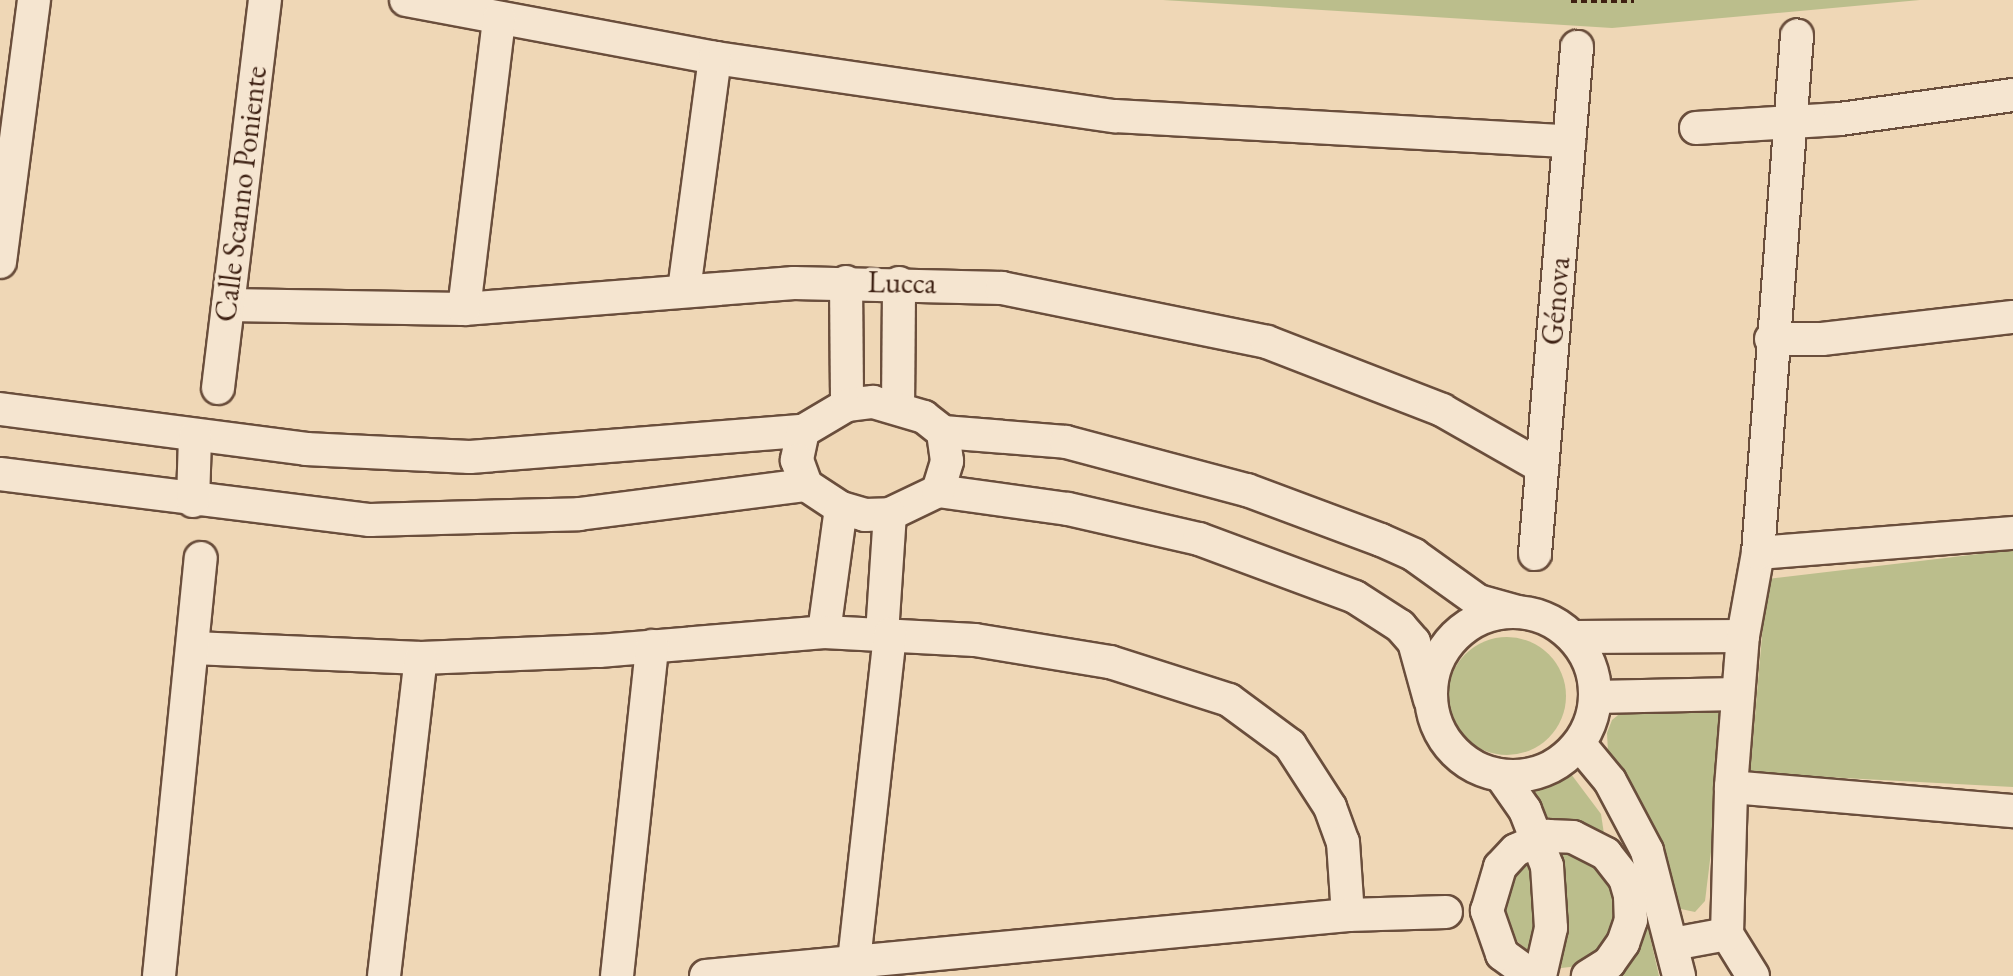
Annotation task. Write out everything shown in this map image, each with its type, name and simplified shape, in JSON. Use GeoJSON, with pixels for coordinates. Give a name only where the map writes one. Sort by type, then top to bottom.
{"type":"FeatureCollection","features":[{"type":"Feature","properties":{"kind":"street"},"geometry":{"type":"LineString","coordinates":[[0,262],[8,126],[34,0]]}},
{"type":"Feature","properties":{"kind":"street","name":"Calle Scanno Poniente"},"geometry":{"type":"LineString","coordinates":[[218,388],[265,0]]}},
{"type":"Feature","properties":{"kind":"street"},"geometry":{"type":"LineString","coordinates":[[406,0],[715,58],[1115,116],[1569,141]]}},
{"type":"Feature","properties":{"kind":"street"},"geometry":{"type":"LineString","coordinates":[[464,309],[499,18]]}},
{"type":"Feature","properties":{"kind":"street"},"geometry":{"type":"LineString","coordinates":[[1753,976],[1727,934],[1731,787],[1743,636],[1758,553],[1771,339],[1792,124],[1797,35]]}},
{"type":"Feature","properties":{"kind":"street","name":"Génova"},"geometry":{"type":"LineString","coordinates":[[1535,554],[1577,47]]}},
{"type":"Feature","properties":{"kind":"street"},"geometry":{"type":"LineString","coordinates":[[684,290],[715,58]]}},
{"type":"Feature","properties":{"kind":"street"},"geometry":{"type":"LineString","coordinates":[[1696,128],[1792,124],[2013,95]]}},
{"type":"Feature","properties":{"kind":"street"},"geometry":{"type":"LineString","coordinates":[[846,282],[847,405]]}},
{"type":"Feature","properties":{"kind":"street","name":"Lucca"},"geometry":{"type":"LineString","coordinates":[[228,305],[464,309],[684,290],[846,282],[1057,295],[1267,342],[1442,410],[1542,467]]}},
{"type":"Feature","properties":{"kind":"street"},"geometry":{"type":"LineString","coordinates":[[898,407],[899,283]]}},
{"type":"Feature","properties":{"kind":"street"},"geometry":{"type":"LineString","coordinates":[[1771,339],[1822,339],[2013,317]]}},
{"type":"Feature","properties":{"kind":"street"},"geometry":{"type":"LineString","coordinates":[[0,409],[336,452],[470,457],[803,431],[847,405],[873,402],[924,417],[943,432],[1066,442],[1247,490],[1381,540],[1426,563],[1478,601],[1546,618],[1575,637],[1592,674],[1595,697],[1581,746],[1556,765],[1530,776],[1502,777],[1475,768],[1452,752],[1437,728],[1414,642],[1400,626],[1355,597],[1199,539],[1068,509],[938,491],[890,514],[841,508],[806,485],[797,460],[803,431]]}},
{"type":"Feature","properties":{"kind":"street"},"geometry":{"type":"LineString","coordinates":[[938,491],[947,461],[943,432]]}},
{"type":"Feature","properties":{"kind":"street"},"geometry":{"type":"LineString","coordinates":[[193,501],[195,436]]}},
{"type":"Feature","properties":{"kind":"street"},"geometry":{"type":"LineString","coordinates":[[0,474],[193,501],[370,520],[612,512],[806,485]]}},
{"type":"Feature","properties":{"kind":"street"},"geometry":{"type":"LineString","coordinates":[[824,632],[841,508]]}},
{"type":"Feature","properties":{"kind":"street"},"geometry":{"type":"LineString","coordinates":[[854,961],[886,634],[890,514]]}},
{"type":"Feature","properties":{"kind":"street"},"geometry":{"type":"LineString","coordinates":[[1758,553],[2013,533]]}},
{"type":"Feature","properties":{"kind":"street"},"geometry":{"type":"LineString","coordinates":[[159,976],[201,558]]}},
{"type":"Feature","properties":{"kind":"street"},"geometry":{"type":"LineString","coordinates":[[1430,700],[1433,672],[1445,647],[1464,627],[1490,614],[1518,612]]}},
{"type":"Feature","properties":{"kind":"street"},"geometry":{"type":"LineString","coordinates":[[194,648],[421,658],[652,646],[824,632],[886,634],[1043,649],[1110,662],[1189,683],[1260,718],[1290,745],[1330,807],[1343,842],[1348,915]]}},
{"type":"Feature","properties":{"kind":"street"},"geometry":{"type":"LineString","coordinates":[[1575,637],[1743,636]]}},
{"type":"Feature","properties":{"kind":"street"},"geometry":{"type":"LineString","coordinates":[[617,976],[652,646]]}},
{"type":"Feature","properties":{"kind":"street"},"geometry":{"type":"LineString","coordinates":[[384,976],[421,658]]}},
{"type":"Feature","properties":{"kind":"street"},"geometry":{"type":"LineString","coordinates":[[1595,697],[1738,694]]}},
{"type":"Feature","properties":{"kind":"street"},"geometry":{"type":"LineString","coordinates":[[1581,746],[1610,781],[1647,851],[1679,976]]}},
{"type":"Feature","properties":{"kind":"street"},"geometry":{"type":"LineString","coordinates":[[1502,777],[1525,810],[1547,866],[1552,910],[1540,976]]}},
{"type":"Feature","properties":{"kind":"street"},"geometry":{"type":"LineString","coordinates":[[1731,787],[2013,811]]}},
{"type":"Feature","properties":{"kind":"street"},"geometry":{"type":"LineString","coordinates":[[1615,863],[1633,825]]}},
{"type":"Feature","properties":{"kind":"street"},"geometry":{"type":"LineString","coordinates":[[1532,976],[1502,954],[1487,911],[1500,867],[1516,850],[1537,840],[1573,837],[1615,863],[1630,896],[1631,920],[1616,955],[1588,976]]}},
{"type":"Feature","properties":{"kind":"street"},"geometry":{"type":"LineString","coordinates":[[706,976],[1348,915],[1446,912]]}},
{"type":"Feature","properties":{"kind":"street"},"geometry":{"type":"LineString","coordinates":[[1673,944],[1727,934]]}},
{"type":"Feature","properties":{"kind":"path"},"geometry":{"type":"LineString","coordinates":[[1571,0],[1634,0]]}},
{"type":"Feature","properties":{"kind":"green space"},"geometry":{"type":"Polygon","coordinates":[[[1163,0],[1920,0],[1612,28],[1163,0]]]}},
{"type":"Feature","properties":{"kind":"green space"},"geometry":{"type":"Polygon","coordinates":[[[2013,550],[2013,787],[1750,773],[1767,579],[2013,550]]]}},
{"type":"Feature","properties":{"kind":"green space"},"geometry":{"type":"Polygon","coordinates":[[[1507,637],[1540,647],[1556,663],[1566,696],[1556,729],[1540,745],[1507,755],[1474,745],[1458,729],[1448,696],[1458,663],[1474,647],[1507,637]]]}},
{"type":"Feature","properties":{"kind":"green space"},"geometry":{"type":"Polygon","coordinates":[[[1712,706],[1724,717],[1726,729],[1705,901],[1695,912],[1681,909],[1674,901],[1608,752],[1607,733],[1612,720],[1628,707],[1712,706]]]}},
{"type":"Feature","properties":{"kind":"green space"},"geometry":{"type":"Polygon","coordinates":[[[1571,774],[1601,814],[1604,834],[1546,828],[1531,798],[1549,775],[1571,774]]]}},
{"type":"Feature","properties":{"kind":"green space"},"geometry":{"type":"Polygon","coordinates":[[[1557,846],[1608,869],[1622,905],[1611,943],[1579,966],[1561,968],[1567,918],[1557,846]]]}},
{"type":"Feature","properties":{"kind":"green space"},"geometry":{"type":"Polygon","coordinates":[[[1532,860],[1536,878],[1535,956],[1513,938],[1505,910],[1511,881],[1532,860]]]}},
{"type":"Feature","properties":{"kind":"green space"},"geometry":{"type":"Polygon","coordinates":[[[1644,910],[1659,976],[1616,976],[1644,910]]]}}]}
